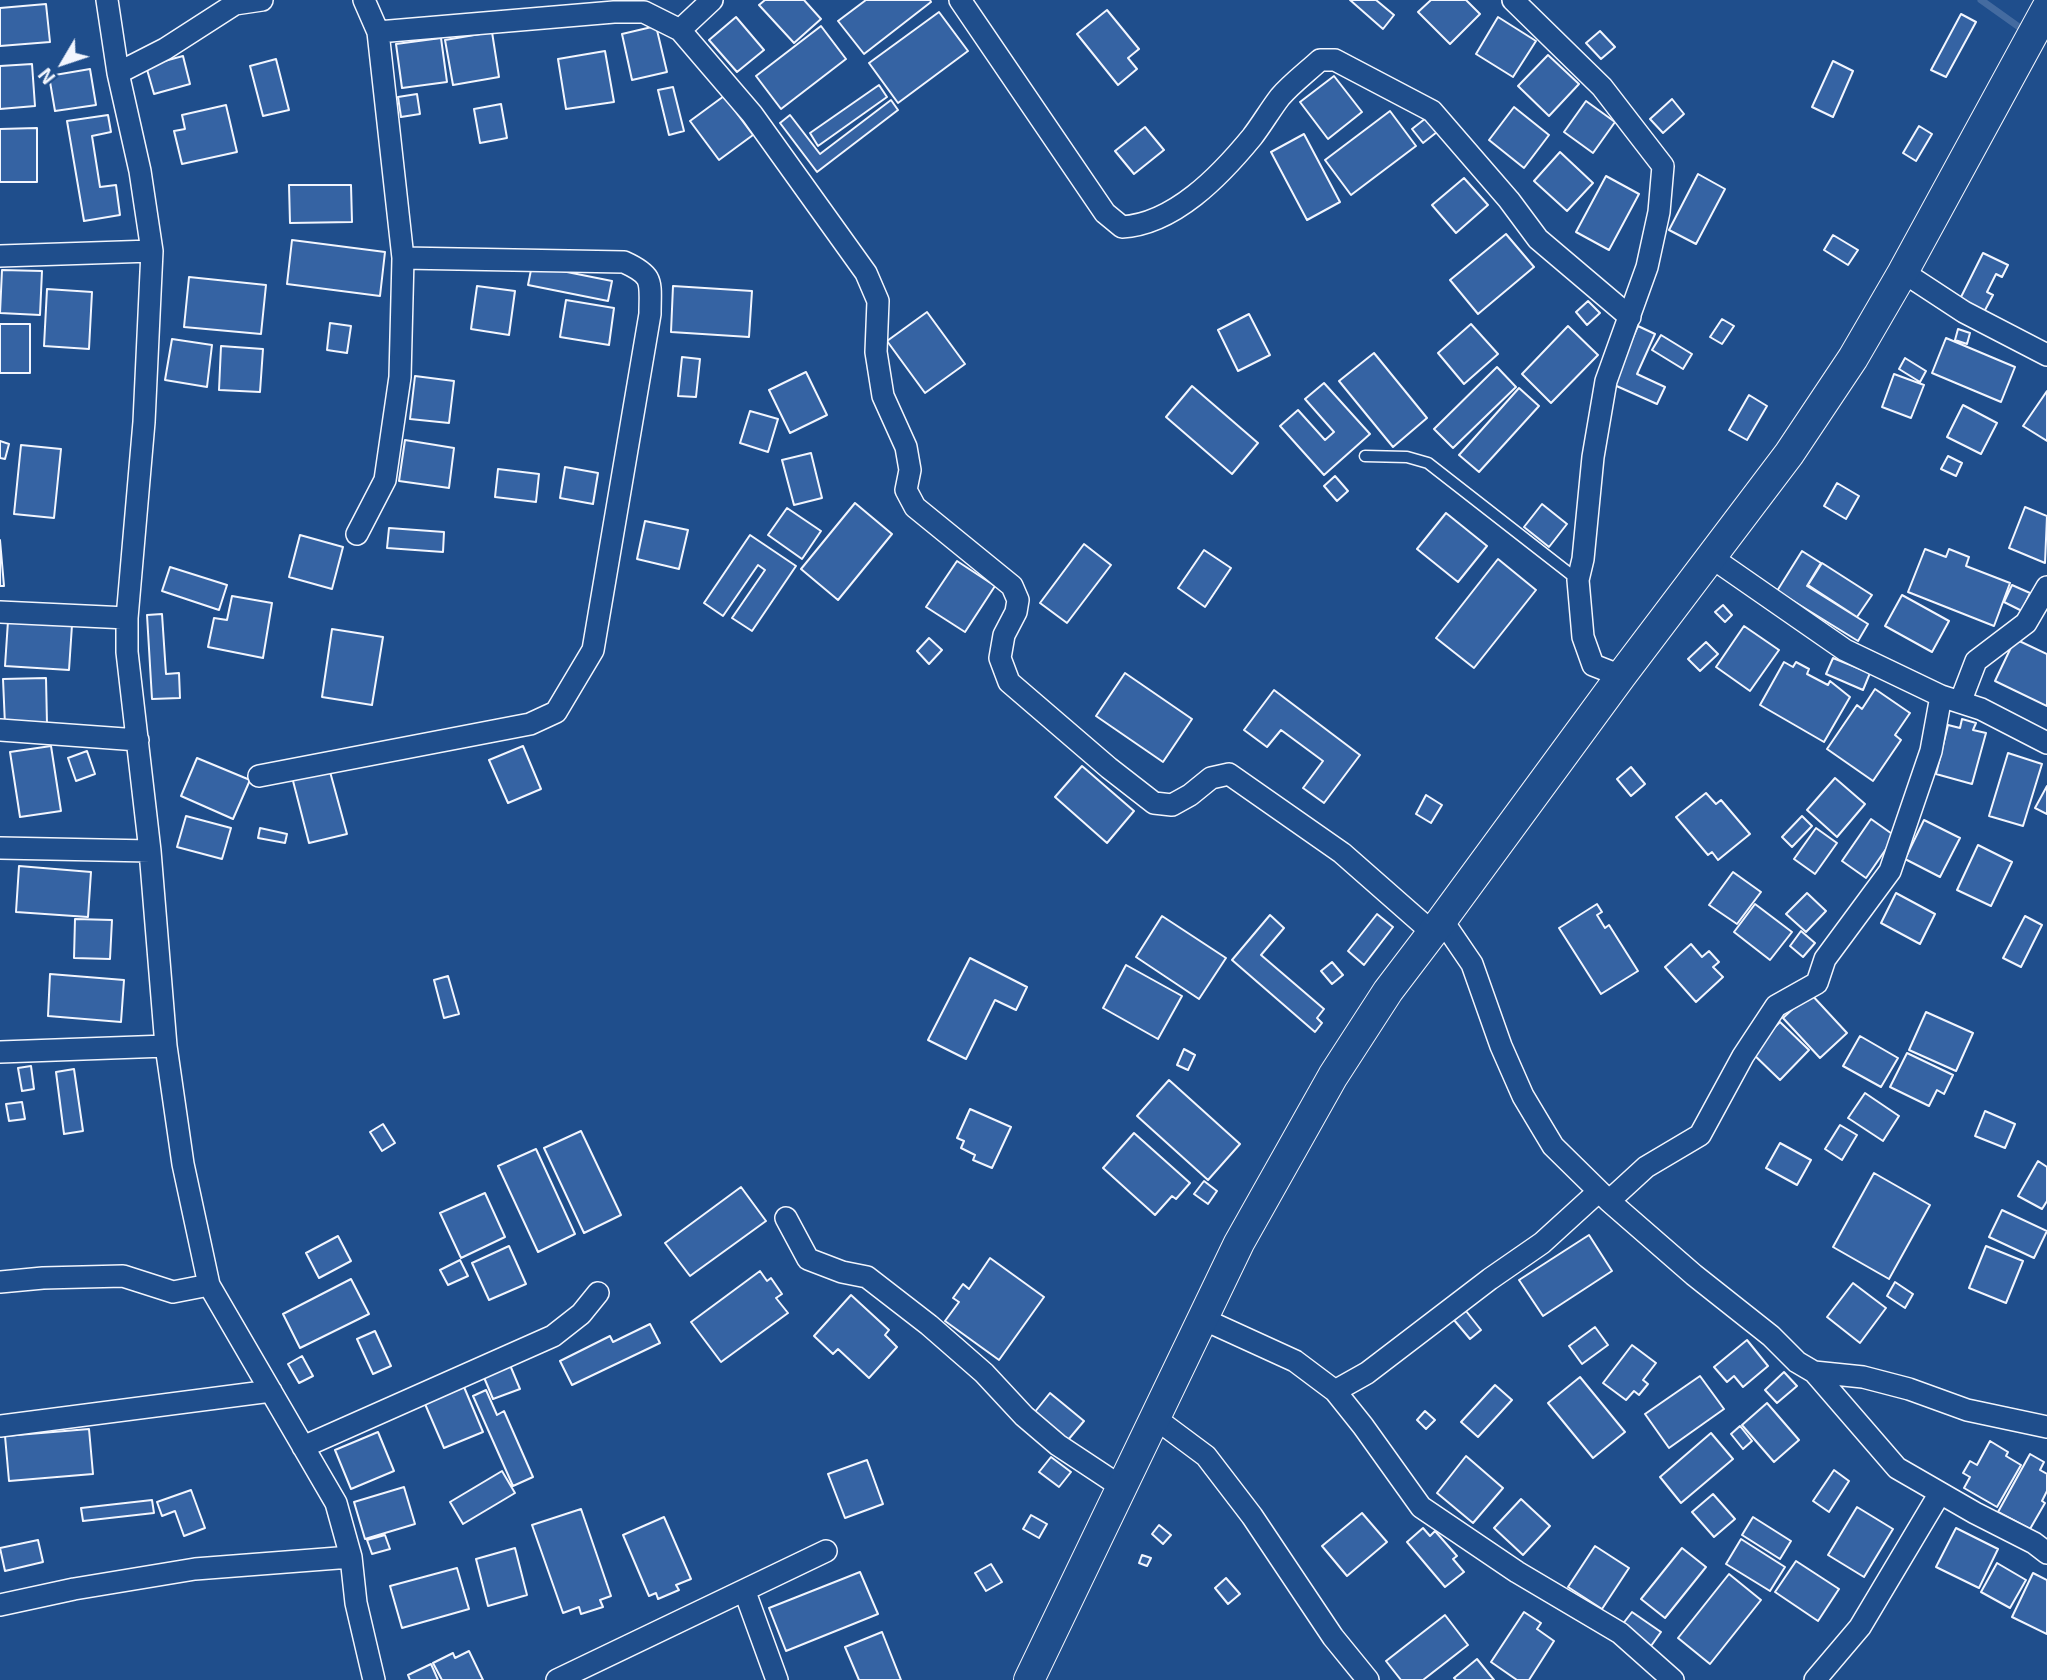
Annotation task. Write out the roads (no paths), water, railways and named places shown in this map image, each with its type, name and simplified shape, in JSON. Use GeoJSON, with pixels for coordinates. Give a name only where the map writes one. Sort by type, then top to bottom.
{"type":"FeatureCollection","features":[{"type":"Feature","properties":{"kind":"main road"},"geometry":{"type":"LineString","coordinates":[[1037,1675],[1120,1486],[1239,1242],[1333,1076],[1388,991],[1438,927],[1620,676],[1788,454],[1853,358],[1951,187],[2047,8]]}},
{"type":"Feature","properties":{"kind":"street"},"geometry":{"type":"LineString","coordinates":[[107,0],[118,73],[140,171],[152,251],[144,422],[127,618],[127,652],[150,851],[166,1046],[183,1164],[209,1285],[337,1503],[351,1557],[356,1603],[374,1680]]}},
{"type":"Feature","properties":{"kind":"street"},"geometry":{"type":"LineString","coordinates":[[118,73],[165,49],[235,4],[262,0]]}},
{"type":"Feature","properties":{"kind":"street"},"geometry":{"type":"LineString","coordinates":[[357,534],[385,481],[400,377],[403,258],[378,32],[364,0]]}},
{"type":"Feature","properties":{"kind":"street"},"geometry":{"type":"LineString","coordinates":[[680,30],[712,0]]}},
{"type":"Feature","properties":{"kind":"street"},"geometry":{"type":"LineString","coordinates":[[960,0],[1105,213],[1122,227],[1141,226],[1177,206],[1211,182],[1252,137],[1281,96],[1320,60],[1335,60],[1432,111],[1509,200],[1538,239],[1630,317]]}},
{"type":"Feature","properties":{"kind":"street"},"geometry":{"type":"LineString","coordinates":[[1513,0],[1602,88],[1663,166],[1659,212],[1650,256],[1606,381],[1593,457],[1583,559],[1578,580],[1583,637],[1593,665],[1620,676]]}},
{"type":"Feature","properties":{"kind":"street"},"geometry":{"type":"LineString","coordinates":[[378,32],[614,12],[644,12],[680,30],[752,114],[866,273],[878,301],[876,352],[883,396],[906,447],[910,470],[906,490],[915,507],[1012,586],[1018,600],[1016,612],[1004,635],[1000,658],[1009,682],[1154,803],[1172,805],[1211,778],[1229,774],[1342,853],[1460,943],[1472,964],[1501,1046],[1540,1127],[1553,1146],[1603,1196],[1694,1275],[1771,1336],[1797,1362],[1814,1372],[1897,1468],[2047,1553]]}},
{"type":"Feature","properties":{"kind":"street"},"geometry":{"type":"LineString","coordinates":[[0,256],[152,251]]}},
{"type":"Feature","properties":{"kind":"street"},"geometry":{"type":"LineString","coordinates":[[259,776],[530,724],[556,712],[593,650],[650,314],[650,282],[642,270],[624,261],[403,258]]}},
{"type":"Feature","properties":{"kind":"street"},"geometry":{"type":"LineString","coordinates":[[1903,272],[1964,312],[2047,355]]}},
{"type":"Feature","properties":{"kind":"street"},"geometry":{"type":"LineString","coordinates":[[1711,557],[1845,650],[2047,743]]}},
{"type":"Feature","properties":{"kind":"street"},"geometry":{"type":"LineString","coordinates":[[1335,1391],[1367,1373],[1603,1196],[1700,1135],[1743,1056],[1776,1006],[1817,983],[1825,958],[1891,871],[1951,698],[1976,661],[2026,622],[2047,587]]}},
{"type":"Feature","properties":{"kind":"street"},"geometry":{"type":"LineString","coordinates":[[0,612],[127,618]]}},
{"type":"Feature","properties":{"kind":"street"},"geometry":{"type":"LineString","coordinates":[[0,730],[138,740]]}},
{"type":"Feature","properties":{"kind":"street"},"geometry":{"type":"LineString","coordinates":[[0,848],[150,851]]}},
{"type":"Feature","properties":{"kind":"street"},"geometry":{"type":"LineString","coordinates":[[0,1052],[166,1046]]}},
{"type":"Feature","properties":{"kind":"street"},"geometry":{"type":"LineString","coordinates":[[786,1218],[808,1259],[842,1272],[867,1277],[929,1325],[984,1373],[1024,1416],[1058,1445],[1120,1486]]}},
{"type":"Feature","properties":{"kind":"street"},"geometry":{"type":"LineString","coordinates":[[0,1282],[123,1276],[173,1292],[209,1285]]}},
{"type":"Feature","properties":{"kind":"street"},"geometry":{"type":"LineString","coordinates":[[303,1447],[553,1336],[581,1314],[598,1293]]}},
{"type":"Feature","properties":{"kind":"street"},"geometry":{"type":"LineString","coordinates":[[1203,1319],[1295,1361],[1335,1391],[1421,1507],[1517,1572],[1620,1633],[1672,1680]]}},
{"type":"Feature","properties":{"kind":"street"},"geometry":{"type":"LineString","coordinates":[[1814,1372],[1863,1377],[1909,1389],[1967,1410],[2047,1427]]}},
{"type":"Feature","properties":{"kind":"street"},"geometry":{"type":"LineString","coordinates":[[0,1426],[271,1391]]}},
{"type":"Feature","properties":{"kind":"street"},"geometry":{"type":"LineString","coordinates":[[1155,1418],[1206,1456],[1252,1516],[1333,1637],[1368,1680]]}},
{"type":"Feature","properties":{"kind":"street"},"geometry":{"type":"LineString","coordinates":[[1815,1680],[1860,1627],[1940,1493]]}},
{"type":"Feature","properties":{"kind":"street"},"geometry":{"type":"LineString","coordinates":[[557,1680],[826,1551]]}},
{"type":"Feature","properties":{"kind":"street"},"geometry":{"type":"LineString","coordinates":[[0,1605],[74,1589],[195,1569],[351,1557]]}},
{"type":"Feature","properties":{"kind":"street"},"geometry":{"type":"LineString","coordinates":[[745,1592],[777,1680]]}},
{"type":"Feature","properties":{"kind":"lane"},"geometry":{"type":"LineString","coordinates":[[1365,456],[1407,457],[1428,463],[1578,580]]}},
{"type":"Feature","properties":{"kind":"waterway"},"geometry":{"type":"LineString","coordinates":[[1981,0],[2026,32]]}}]}
